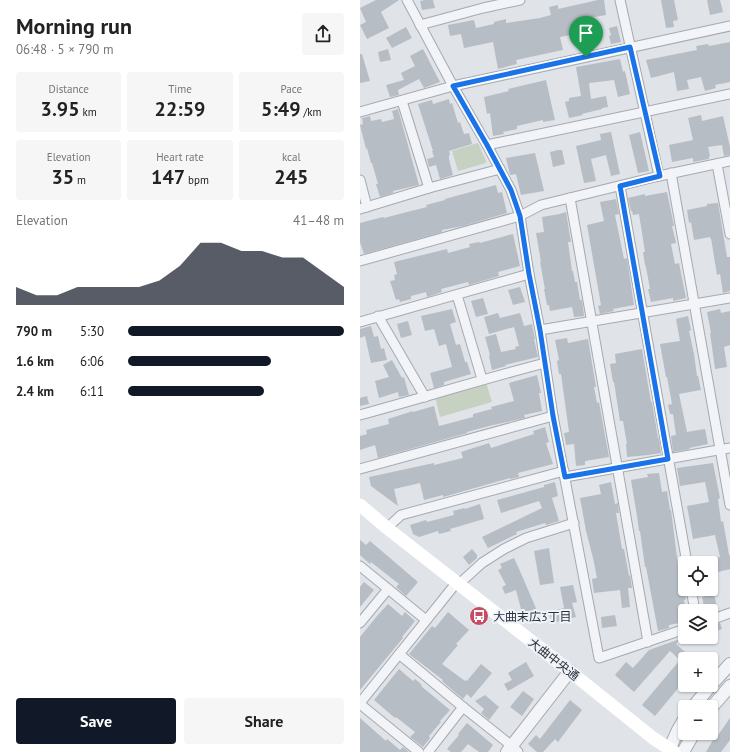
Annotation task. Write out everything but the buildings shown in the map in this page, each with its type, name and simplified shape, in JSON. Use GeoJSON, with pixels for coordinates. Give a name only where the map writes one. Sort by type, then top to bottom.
{"type":"FeatureCollection","features":[{"type":"Feature","properties":{"kind":"main road","name":"大曲中央通"},"geometry":{"type":"LineString","coordinates":[[360,505],[387,528],[671,751]]}},
{"type":"Feature","properties":{"kind":"street"},"geometry":{"type":"LineString","coordinates":[[407,0],[511,190],[520,216],[553,416],[599,658],[678,631]]}},
{"type":"Feature","properties":{"kind":"street"},"geometry":{"type":"LineString","coordinates":[[420,25],[483,4],[520,0]]}},
{"type":"Feature","properties":{"kind":"street"},"geometry":{"type":"LineString","coordinates":[[620,0],[660,176]]}},
{"type":"Feature","properties":{"kind":"street"},"geometry":{"type":"LineString","coordinates":[[360,112],[453,86],[730,26]]}},
{"type":"Feature","properties":{"kind":"street"},"geometry":{"type":"LineString","coordinates":[[487,145],[730,94]]}},
{"type":"Feature","properties":{"kind":"street"},"geometry":{"type":"LineString","coordinates":[[402,101],[429,188]]}},
{"type":"Feature","properties":{"kind":"street"},"geometry":{"type":"LineString","coordinates":[[360,261],[520,216],[541,205],[671,173],[730,162]]}},
{"type":"Feature","properties":{"kind":"street"},"geometry":{"type":"LineString","coordinates":[[717,164],[730,234]]}},
{"type":"Feature","properties":{"kind":"street"},"geometry":{"type":"LineString","coordinates":[[360,180],[364,208],[429,188],[500,169]]}},
{"type":"Feature","properties":{"kind":"street"},"geometry":{"type":"LineString","coordinates":[[671,173],[730,505]]}},
{"type":"Feature","properties":{"kind":"street"},"geometry":{"type":"LineString","coordinates":[[620,186],[686,556]]}},
{"type":"Feature","properties":{"kind":"street"},"geometry":{"type":"LineString","coordinates":[[570,198],[648,642]]}},
{"type":"Feature","properties":{"kind":"street"},"geometry":{"type":"LineString","coordinates":[[360,322],[529,274]]}},
{"type":"Feature","properties":{"kind":"street"},"geometry":{"type":"LineString","coordinates":[[457,294],[482,379]]}},
{"type":"Feature","properties":{"kind":"street"},"geometry":{"type":"LineString","coordinates":[[540,330],[730,298]]}},
{"type":"Feature","properties":{"kind":"street"},"geometry":{"type":"LineString","coordinates":[[378,316],[425,397]]}},
{"type":"Feature","properties":{"kind":"street"},"geometry":{"type":"LineString","coordinates":[[360,415],[482,379],[545,363]]}},
{"type":"Feature","properties":{"kind":"street"},"geometry":{"type":"LineString","coordinates":[[360,469],[553,416]]}},
{"type":"Feature","properties":{"kind":"street"},"geometry":{"type":"LineString","coordinates":[[387,528],[401,515],[565,474],[618,467],[730,448]]}},
{"type":"Feature","properties":{"kind":"street"},"geometry":{"type":"LineString","coordinates":[[419,752],[360,704],[426,620],[458,583],[482,563],[504,549],[526,538],[574,523]]}},
{"type":"Feature","properties":{"kind":"street"},"geometry":{"type":"LineString","coordinates":[[360,566],[426,620]]}},
{"type":"Feature","properties":{"kind":"street"},"geometry":{"type":"LineString","coordinates":[[360,623],[388,589]]}},
{"type":"Feature","properties":{"kind":"street"},"geometry":{"type":"LineString","coordinates":[[718,617],[730,613]]}},
{"type":"Feature","properties":{"kind":"street"},"geometry":{"type":"LineString","coordinates":[[399,654],[513,750],[570,671]]}},
{"type":"Feature","properties":{"kind":"street"},"geometry":{"type":"LineString","coordinates":[[718,677],[730,664]]}},
{"type":"Feature","properties":{"kind":"street"},"geometry":{"type":"LineString","coordinates":[[718,700],[730,686]]}},
{"type":"Feature","properties":{"kind":"street"},"geometry":{"type":"LineString","coordinates":[[699,700],[705,692]]}},
{"type":"Feature","properties":{"kind":"street"},"geometry":{"type":"LineString","coordinates":[[428,752],[463,707]]}},
{"type":"Feature","properties":{"kind":"street"},"geometry":{"type":"LineString","coordinates":[[671,751],[678,730]]}},
{"type":"Feature","properties":{"kind":"street"},"geometry":{"type":"LineString","coordinates":[[683,752],[690,740]]}},
{"type":"Feature","properties":{"kind":"green space"},"geometry":{"type":"Polygon","coordinates":[[[478,143],[486,163],[458,171],[452,151],[478,143]]]}},
{"type":"Feature","properties":{"kind":"green space"},"geometry":{"type":"Polygon","coordinates":[[[486,382],[492,402],[440,417],[435,396],[486,382]]]}},
{"type":"Feature","properties":{"kind":"place","name":"大曲末広3丁目"},"geometry":{"type":"Point","coordinates":[479,616]}},
{"type":"Feature","properties":{"kind":"route"},"geometry":{"type":"LineString","coordinates":[[630,47],[660,176],[620,186],[668,459],[565,477],[553,416],[520,216],[511,190],[453,86],[586,57],[630,47]]}}]}
